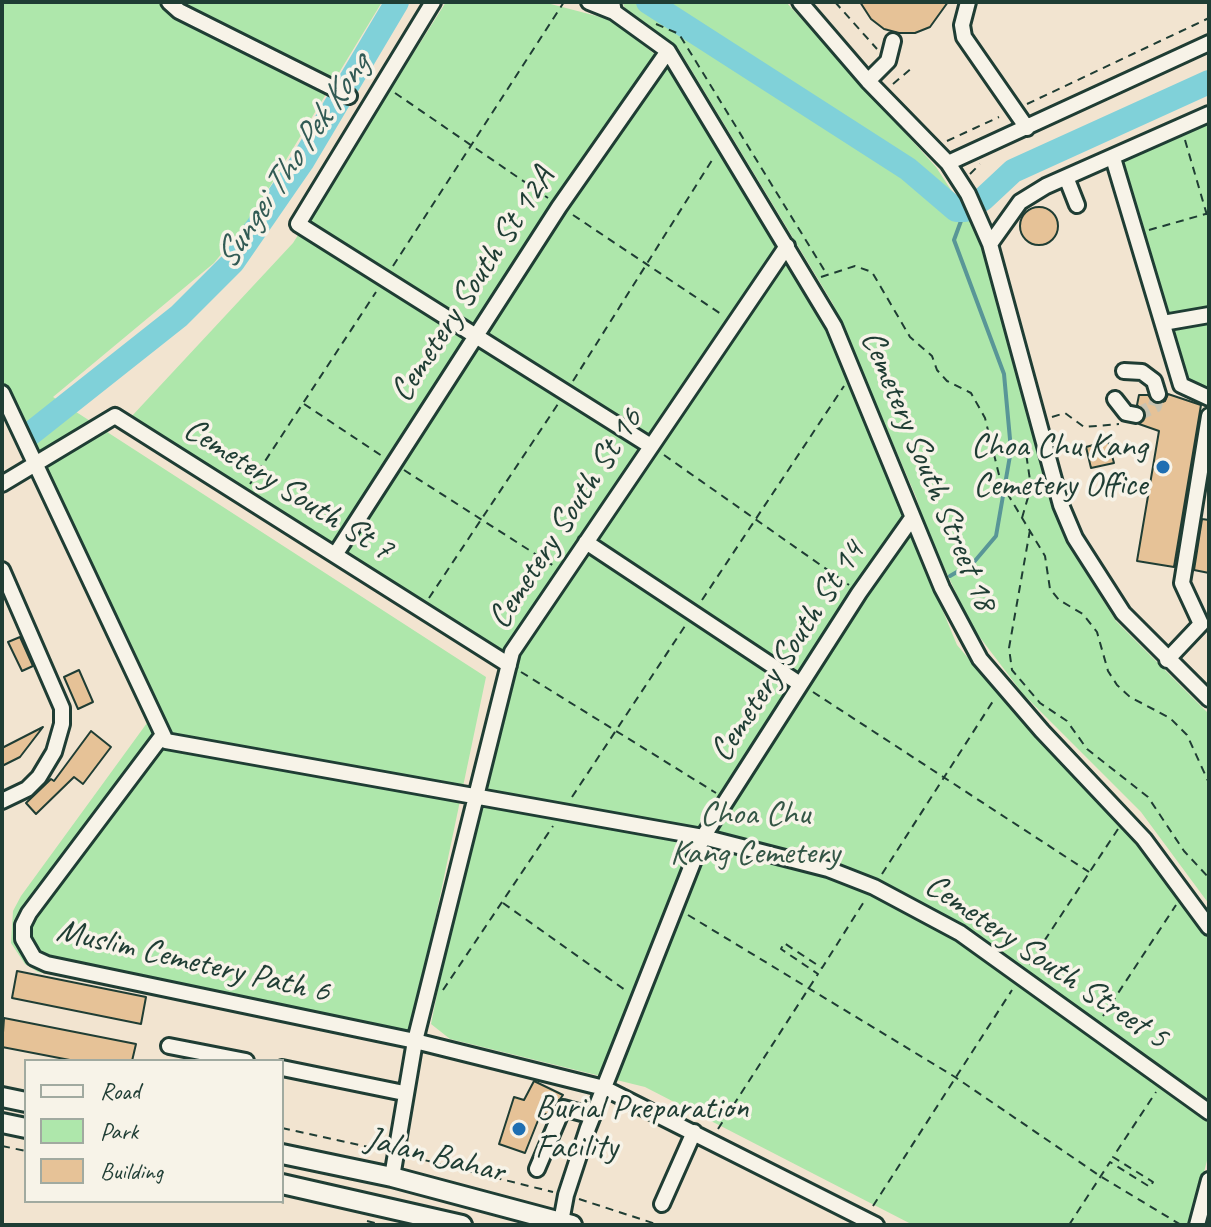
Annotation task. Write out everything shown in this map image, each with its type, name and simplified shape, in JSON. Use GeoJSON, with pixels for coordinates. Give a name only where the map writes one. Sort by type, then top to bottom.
{"type":"FeatureCollection","features":[{"type":"Feature","properties":{"kind":"main road"},"geometry":{"type":"LineString","coordinates":[[2,1097],[24,1102]]}},
{"type":"Feature","properties":{"kind":"main road"},"geometry":{"type":"LineString","coordinates":[[2,1123],[24,1128]]}},
{"type":"Feature","properties":{"kind":"main road","name":"Jalan Bahar"},"geometry":{"type":"LineString","coordinates":[[284,1154],[392,1177],[566,1223]]}},
{"type":"Feature","properties":{"kind":"main road","name":"Jalan Bahar"},"geometry":{"type":"LineString","coordinates":[[284,1184],[462,1225]]}},
{"type":"Feature","properties":{"kind":"street"},"geometry":{"type":"LineString","coordinates":[[169,2],[343,93]]}},
{"type":"Feature","properties":{"kind":"street"},"geometry":{"type":"LineString","coordinates":[[433,2],[298,224],[649,445]]}},
{"type":"Feature","properties":{"kind":"street","name":"Cemetery South Street 18"},"geometry":{"type":"LineString","coordinates":[[589,2],[616,10],[668,51],[809,282],[834,326],[912,518],[964,634],[1002,687],[1125,818],[1209,927]]}},
{"type":"Feature","properties":{"kind":"street"},"geometry":{"type":"LineString","coordinates":[[800,2],[880,95],[948,163],[968,194],[990,244],[1061,505],[1075,538],[1099,581],[1123,613],[1209,699]]}},
{"type":"Feature","properties":{"kind":"street"},"geometry":{"type":"LineString","coordinates":[[968,2],[962,25],[964,37],[1027,128]]}},
{"type":"Feature","properties":{"kind":"street"},"geometry":{"type":"LineString","coordinates":[[868,81],[888,61],[893,41]]}},
{"type":"Feature","properties":{"kind":"street"},"geometry":{"type":"LineString","coordinates":[[948,163],[1209,43]]}},
{"type":"Feature","properties":{"kind":"street","name":"Cemetery South St 12A"},"geometry":{"type":"LineString","coordinates":[[335,555],[476,334],[668,51]]}},
{"type":"Feature","properties":{"kind":"street"},"geometry":{"type":"LineString","coordinates":[[990,244],[1020,202],[1066,177],[1209,114]]}},
{"type":"Feature","properties":{"kind":"street"},"geometry":{"type":"LineString","coordinates":[[1113,158],[1181,385],[1209,398]]}},
{"type":"Feature","properties":{"kind":"street"},"geometry":{"type":"LineString","coordinates":[[1066,177],[1077,205]]}},
{"type":"Feature","properties":{"kind":"street","name":"Cemetery South St 16"},"geometry":{"type":"LineString","coordinates":[[392,1177],[415,1041],[512,652],[649,445],[787,246]]}},
{"type":"Feature","properties":{"kind":"street"},"geometry":{"type":"LineString","coordinates":[[1163,323],[1209,315]]}},
{"type":"Feature","properties":{"kind":"street"},"geometry":{"type":"LineString","coordinates":[[1124,371],[1142,372],[1154,381],[1158,394]]}},
{"type":"Feature","properties":{"kind":"street"},"geometry":{"type":"LineString","coordinates":[[2,393],[162,736]]}},
{"type":"Feature","properties":{"kind":"street"},"geometry":{"type":"LineString","coordinates":[[1115,399],[1132,418]]}},
{"type":"Feature","properties":{"kind":"street","name":"Cemetery South St 7"},"geometry":{"type":"LineString","coordinates":[[36,465],[115,416],[509,665]]}},
{"type":"Feature","properties":{"kind":"street"},"geometry":{"type":"LineString","coordinates":[[1167,660],[1201,624],[1182,583],[1209,416]]}},
{"type":"Feature","properties":{"kind":"street"},"geometry":{"type":"LineString","coordinates":[[2,484],[36,465]]}},
{"type":"Feature","properties":{"kind":"street","name":"Cemetery South St 14"},"geometry":{"type":"LineString","coordinates":[[566,1223],[566,1195],[593,1116],[673,906],[703,837],[859,593],[912,518]]}},
{"type":"Feature","properties":{"kind":"street"},"geometry":{"type":"LineString","coordinates":[[586,542],[800,684]]}},
{"type":"Feature","properties":{"kind":"street"},"geometry":{"type":"LineString","coordinates":[[2,570],[62,708],[62,724],[54,752],[39,777],[27,789],[2,801]]}},
{"type":"Feature","properties":{"kind":"street","name":"Cemetery South Street 5"},"geometry":{"type":"LineString","coordinates":[[162,736],[166,741],[475,799],[703,837],[803,862],[874,887],[960,933],[1209,1112]]}},
{"type":"Feature","properties":{"kind":"street","name":"Muslim Cemetery Path 6"},"geometry":{"type":"LineString","coordinates":[[162,736],[29,913],[23,925],[23,939],[34,958],[47,964],[415,1041],[604,1088],[712,1139],[870,1222]]}},
{"type":"Feature","properties":{"kind":"street"},"geometry":{"type":"LineString","coordinates":[[169,1046],[236,1059]]}},
{"type":"Feature","properties":{"kind":"street"},"geometry":{"type":"LineString","coordinates":[[284,1068],[404,1093]]}},
{"type":"Feature","properties":{"kind":"street"},"geometry":{"type":"LineString","coordinates":[[537,1169],[563,1108],[593,1116]]}},
{"type":"Feature","properties":{"kind":"street"},"geometry":{"type":"LineString","coordinates":[[662,1204],[694,1132]]}},
{"type":"Feature","properties":{"kind":"street"},"geometry":{"type":"LineString","coordinates":[[1197,1225],[1209,1180]]}},
{"type":"Feature","properties":{"kind":"path"},"geometry":{"type":"LineString","coordinates":[[242,496],[564,2]]}},
{"type":"Feature","properties":{"kind":"path"},"geometry":{"type":"LineString","coordinates":[[835,2],[888,61]]}},
{"type":"Feature","properties":{"kind":"path"},"geometry":{"type":"LineString","coordinates":[[616,10],[660,24],[679,34],[827,274]]}},
{"type":"Feature","properties":{"kind":"path"},"geometry":{"type":"LineString","coordinates":[[932,148],[1209,18]]}},
{"type":"Feature","properties":{"kind":"path"},"geometry":{"type":"LineString","coordinates":[[880,95],[913,67]]}},
{"type":"Feature","properties":{"kind":"path"},"geometry":{"type":"LineString","coordinates":[[1181,128],[1209,222]]}},
{"type":"Feature","properties":{"kind":"path"},"geometry":{"type":"LineString","coordinates":[[421,610],[483,523],[723,142]]}},
{"type":"Feature","properties":{"kind":"path"},"geometry":{"type":"LineString","coordinates":[[1137,233],[1208,213]]}},
{"type":"Feature","properties":{"kind":"path"},"geometry":{"type":"LineString","coordinates":[[809,282],[855,266],[872,272],[910,337],[932,356],[937,370],[947,381],[971,393],[985,418],[1001,483],[1012,506],[1045,556],[1047,584],[1059,600],[1083,614],[1097,632],[1108,671],[1117,685],[1130,697],[1170,718],[1187,735],[1209,783]]}},
{"type":"Feature","properties":{"kind":"path"},"geometry":{"type":"LineString","coordinates":[[693,613],[853,372]]}},
{"type":"Feature","properties":{"kind":"path"},"geometry":{"type":"LineString","coordinates":[[1032,400],[1041,397],[1051,417],[1065,413],[1084,427],[1132,418]]}},
{"type":"Feature","properties":{"kind":"path"},"geometry":{"type":"LineString","coordinates":[[303,403],[483,523],[565,573]]}},
{"type":"Feature","properties":{"kind":"path"},"geometry":{"type":"LineString","coordinates":[[649,445],[859,593]]}},
{"type":"Feature","properties":{"kind":"path"},"geometry":{"type":"LineString","coordinates":[[1022,519],[1031,487],[1026,453],[1045,448]]}},
{"type":"Feature","properties":{"kind":"path"},"geometry":{"type":"LineString","coordinates":[[1030,529],[1009,648],[1012,670],[1040,703],[1067,721],[1087,749],[1148,797],[1184,851],[1209,878]]}},
{"type":"Feature","properties":{"kind":"path"},"geometry":{"type":"LineString","coordinates":[[509,665],[727,800]]}},
{"type":"Feature","properties":{"kind":"path"},"geometry":{"type":"LineString","coordinates":[[800,684],[1091,872]]}},
{"type":"Feature","properties":{"kind":"path"},"geometry":{"type":"LineString","coordinates":[[712,1139],[818,974],[781,949],[784,943],[822,968],[1002,687]]}},
{"type":"Feature","properties":{"kind":"path"},"geometry":{"type":"LineString","coordinates":[[870,1222],[955,1077],[1125,818]]}},
{"type":"Feature","properties":{"kind":"path"},"geometry":{"type":"LineString","coordinates":[[1095,1028],[1184,894]]}},
{"type":"Feature","properties":{"kind":"path"},"geometry":{"type":"LineString","coordinates":[[502,902],[638,999]]}},
{"type":"Feature","properties":{"kind":"path"},"geometry":{"type":"LineString","coordinates":[[673,906],[955,1077],[1100,1176],[1181,1225]]}},
{"type":"Feature","properties":{"kind":"path"},"geometry":{"type":"LineString","coordinates":[[1069,1225],[1110,1162],[1150,1187],[1153,1182],[1113,1157],[1165,1078]]}},
{"type":"Feature","properties":{"kind":"path"},"geometry":{"type":"LineString","coordinates":[[284,1128],[566,1195],[659,1225]]}},
{"type":"Feature","properties":{"kind":"path"},"geometry":{"type":"LineString","coordinates":[[2,1146],[24,1151]]}},
{"type":"Feature","properties":{"kind":"green space"},"geometry":{"type":"Polygon","coordinates":[[[2,2],[382,2],[252,216],[214,263],[53,397],[486,677],[409,1044],[38,972],[25,964],[11,943],[13,911],[21,896],[147,723],[2,414],[2,2]]]}},
{"type":"Feature","properties":{"kind":"green space","name":"Choa Chu Kang Cemetery"},"geometry":{"type":"Polygon","coordinates":[[[446,2],[543,2],[612,20],[667,64],[827,331],[957,645],[1035,736],[1140,844],[1209,940],[1209,1153],[1190,1225],[913,1225],[645,1087],[450,1039],[431,1024],[471,824],[514,663],[131,417],[293,243],[446,2]]]}},
{"type":"Feature","properties":{"kind":"green space"},"geometry":{"type":"Polygon","coordinates":[[[622,2],[786,2],[936,167],[972,222],[984,253],[1053,506],[1067,543],[1116,621],[1209,714],[1209,904],[1141,812],[1023,694],[972,627],[927,531],[916,497],[833,304],[678,48],[626,10],[622,2]]]}},
{"type":"Feature","properties":{"kind":"green space"},"geometry":{"type":"Polygon","coordinates":[[[1209,118],[1209,392],[1192,385],[1182,374],[1121,168],[1127,156],[1209,118]]]}},
{"type":"Feature","properties":{"kind":"building"},"geometry":{"type":"Polygon","coordinates":[[[860,2],[948,2],[930,27],[915,33],[899,33],[884,29],[871,19],[860,2]]]}},
{"type":"Feature","properties":{"kind":"building"},"geometry":{"type":"Polygon","coordinates":[[[1039,207],[1053,212],[1058,226],[1053,240],[1039,245],[1025,240],[1020,226],[1025,212],[1039,207]]]}},
{"type":"Feature","properties":{"kind":"building"},"geometry":{"type":"Polygon","coordinates":[[[1168,394],[1201,405],[1174,567],[1137,561],[1159,431],[1139,424],[1146,416],[1137,405],[1139,395],[1148,395],[1157,404],[1165,401],[1168,394]]]}},
{"type":"Feature","properties":{"kind":"building"},"geometry":{"type":"Polygon","coordinates":[[[1108,441],[1114,463],[1091,468],[1086,447],[1108,441]]]}},
{"type":"Feature","properties":{"kind":"building"},"geometry":{"type":"Polygon","coordinates":[[[1202,519],[1209,520],[1209,573],[1194,570],[1202,519]]]}},
{"type":"Feature","properties":{"kind":"building"},"geometry":{"type":"Polygon","coordinates":[[[20,637],[33,666],[22,671],[8,642],[20,637]]]}},
{"type":"Feature","properties":{"kind":"building"},"geometry":{"type":"Polygon","coordinates":[[[79,670],[93,702],[78,709],[64,677],[79,670]]]}},
{"type":"Feature","properties":{"kind":"building"},"geometry":{"type":"Polygon","coordinates":[[[43,727],[20,757],[2,766],[2,748],[43,727]]]}},
{"type":"Feature","properties":{"kind":"building"},"geometry":{"type":"Polygon","coordinates":[[[91,731],[111,747],[83,784],[74,777],[36,814],[26,803],[51,779],[54,781],[91,731]]]}},
{"type":"Feature","properties":{"kind":"building"},"geometry":{"type":"Polygon","coordinates":[[[17,971],[146,997],[141,1024],[12,998],[17,971]]]}},
{"type":"Feature","properties":{"kind":"building"},"geometry":{"type":"Polygon","coordinates":[[[4,1018],[136,1044],[132,1059],[65,1059],[2,1047],[4,1018]]]}},
{"type":"Feature","properties":{"kind":"building","name":"Burial Preparation Facility"},"geometry":{"type":"Polygon","coordinates":[[[534,1081],[563,1095],[549,1115],[541,1113],[525,1153],[499,1144],[514,1097],[524,1100],[534,1081]]]}},
{"type":"Feature","properties":{"kind":"waterway","name":"Sungei Tho Pek Kong"},"geometry":{"type":"LineString","coordinates":[[30,434],[179,316],[233,262],[302,162],[397,2]]}},
{"type":"Feature","properties":{"kind":"waterway","name":"Sungei Tho Pek Kong"},"geometry":{"type":"LineString","coordinates":[[648,2],[908,169],[956,210],[965,210],[983,199],[1013,171],[1209,82]]}},
{"type":"Feature","properties":{"kind":"waterway","name":"Sungei Tho Pek Kong"},"geometry":{"type":"LineString","coordinates":[[950,576],[974,562],[996,536],[1011,450],[1004,374],[954,240],[965,210]]}},
{"type":"Feature","properties":{"kind":"tunnel"},"geometry":{"type":"LineString","coordinates":[[1136,415],[1155,406],[1158,394]]}},
{"type":"Feature","properties":{"kind":"place","name":"Choa Chu Kang Cemetery Office"},"geometry":{"type":"Point","coordinates":[1163,467]}},
{"type":"Feature","properties":{"kind":"place","name":"Burial Preparation Facility"},"geometry":{"type":"Point","coordinates":[519,1129]}}]}
